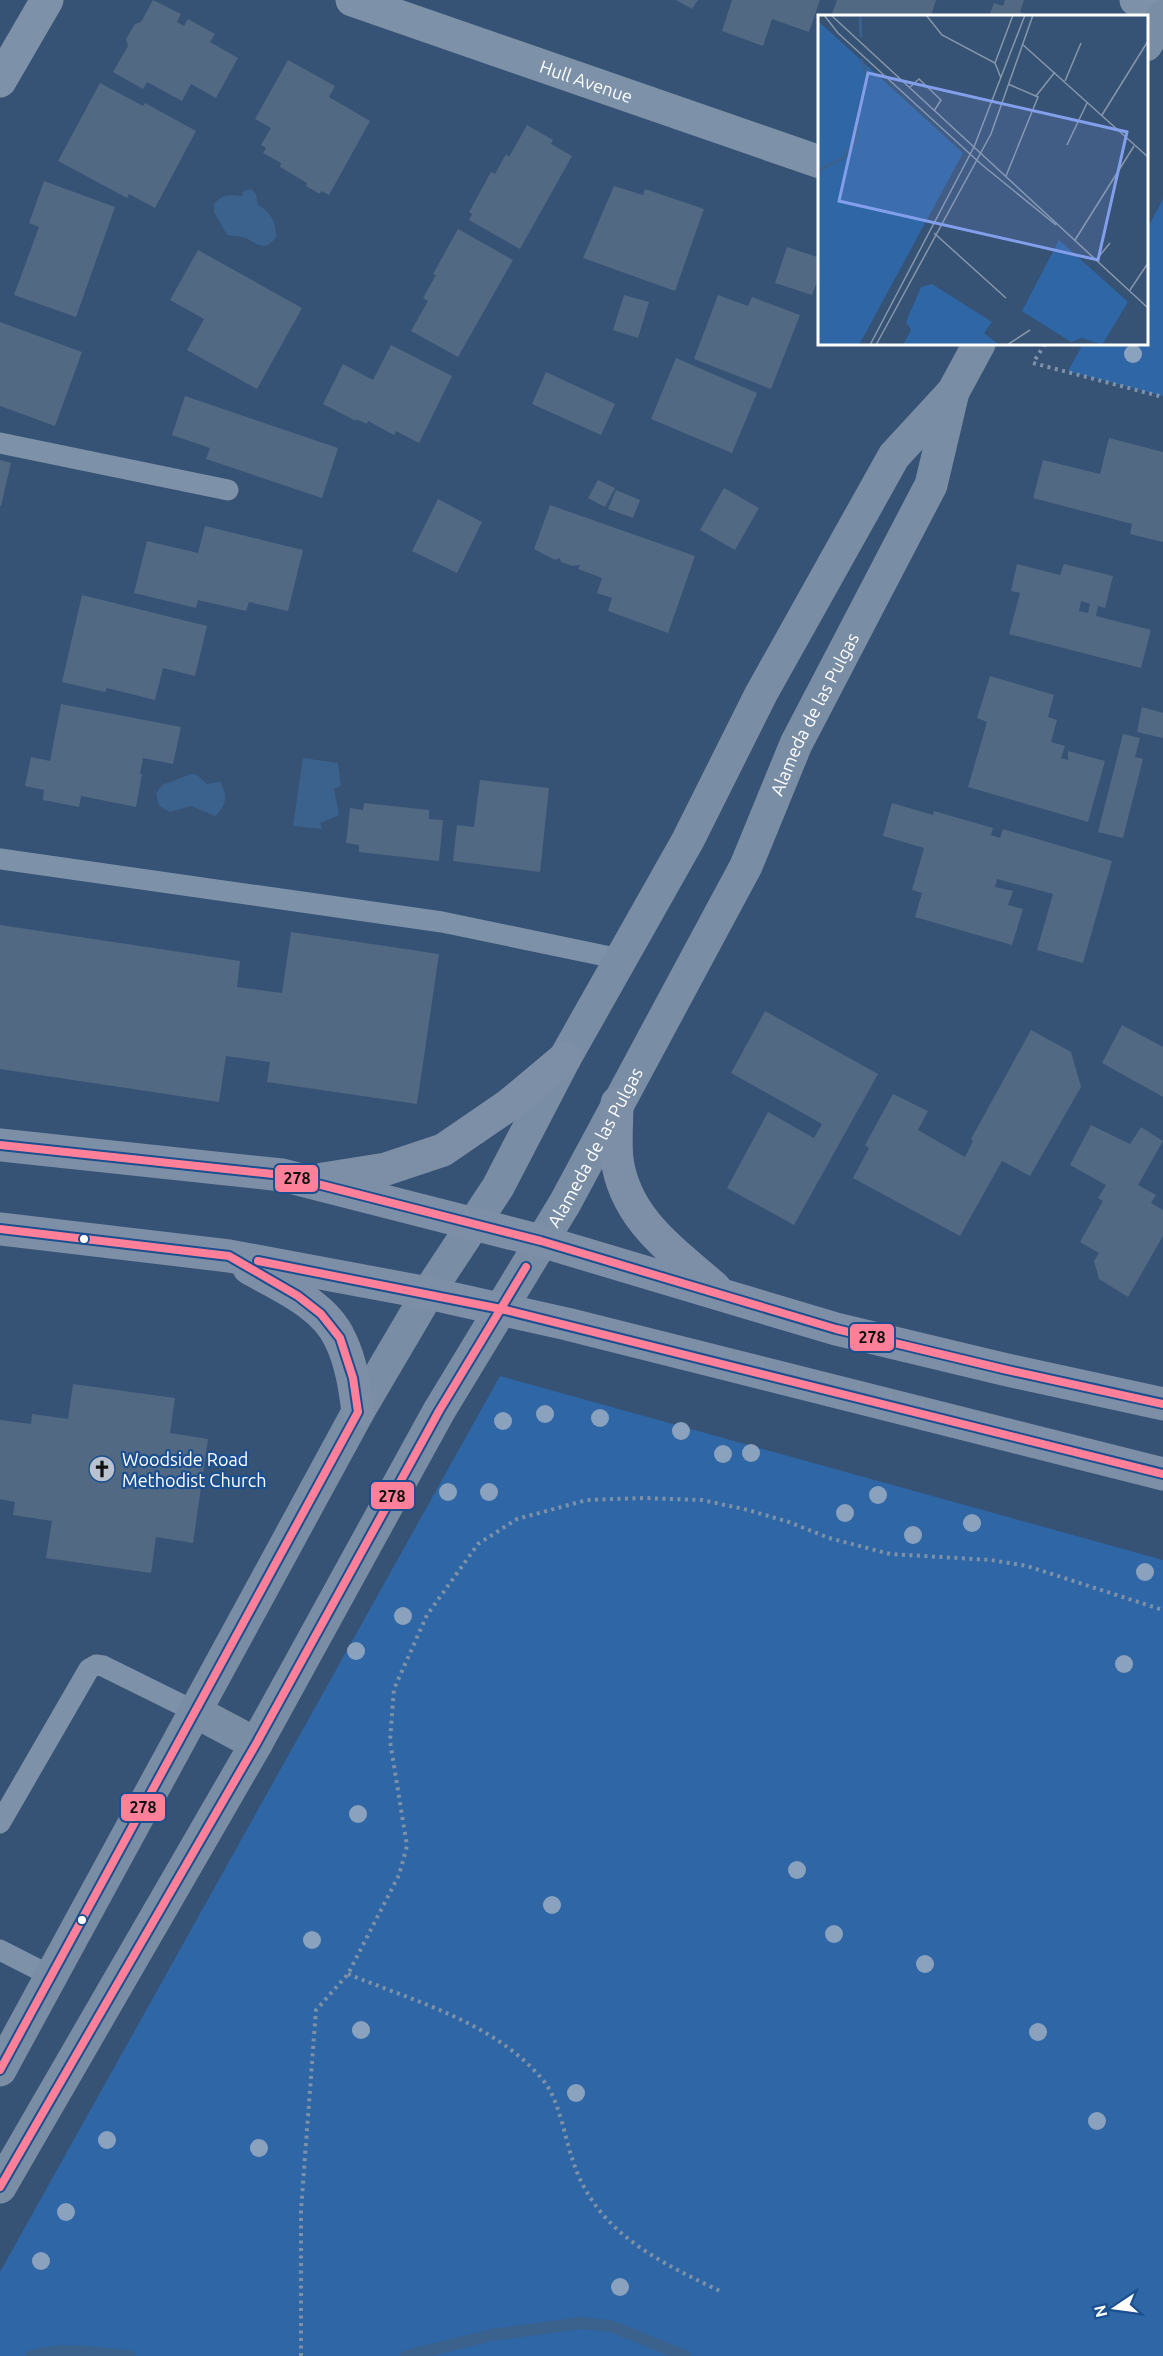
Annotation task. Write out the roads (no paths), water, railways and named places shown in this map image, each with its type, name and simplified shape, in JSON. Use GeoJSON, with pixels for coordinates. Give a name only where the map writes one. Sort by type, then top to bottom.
{"type":"FeatureCollection","features":[{"type":"Feature","properties":{"kind":"main road"},"geometry":{"type":"LineString","coordinates":[[1148,42],[1163,16]]}},
{"type":"Feature","properties":{"kind":"main road","name":"Alameda de las Pulgas"},"geometry":{"type":"LineString","coordinates":[[0,2070],[358,1412],[428,1293],[498,1187],[565,1058],[688,840],[761,694],[894,456],[953,392],[978,345]]}},
{"type":"Feature","properties":{"kind":"main road","name":"Alameda de las Pulgas"},"geometry":{"type":"LineString","coordinates":[[0,2187],[10,2146],[256,1744],[439,1411],[565,1203],[746,866],[796,744],[931,485],[953,392]]}},
{"type":"Feature","properties":{"kind":"main road"},"geometry":{"type":"LineString","coordinates":[[306,1181],[386,1169],[443,1150],[510,1104],[565,1058]]}},
{"type":"Feature","properties":{"kind":"main road"},"geometry":{"type":"LineString","coordinates":[[617,1103],[617,1159],[628,1201],[647,1228],[723,1295]]}},
{"type":"Feature","properties":{"kind":"main road"},"geometry":{"type":"LineString","coordinates":[[0,1145],[282,1175],[473,1222],[836,1329],[1163,1404]]}},
{"type":"Feature","properties":{"kind":"main road"},"geometry":{"type":"LineString","coordinates":[[0,1228],[229,1256],[428,1293],[501,1309],[1163,1474]]}},
{"type":"Feature","properties":{"kind":"main road"},"geometry":{"type":"LineString","coordinates":[[229,1256],[298,1296],[321,1314],[340,1338],[353,1378],[358,1412]]}},
{"type":"Feature","properties":{"kind":"main road"},"geometry":{"type":"LineString","coordinates":[[196,1712],[256,1744]]}},
{"type":"Feature","properties":{"kind":"street"},"geometry":{"type":"LineString","coordinates":[[0,81],[47,0]]}},
{"type":"Feature","properties":{"kind":"street","name":"Hull Avenue"},"geometry":{"type":"LineString","coordinates":[[352,0],[818,162]]}},
{"type":"Feature","properties":{"kind":"street"},"geometry":{"type":"LineString","coordinates":[[1136,0],[1163,10]]}},
{"type":"Feature","properties":{"kind":"lane"},"geometry":{"type":"LineString","coordinates":[[0,443],[228,490]]}},
{"type":"Feature","properties":{"kind":"lane"},"geometry":{"type":"LineString","coordinates":[[0,859],[442,922],[620,959]]}},
{"type":"Feature","properties":{"kind":"lane"},"geometry":{"type":"LineString","coordinates":[[0,1823],[88,1669],[96,1665],[103,1666],[196,1712]]}},
{"type":"Feature","properties":{"kind":"lane"},"geometry":{"type":"LineString","coordinates":[[0,1950],[51,1976]]}},
{"type":"Feature","properties":{"kind":"waterway"},"geometry":{"type":"LineString","coordinates":[[406,2356],[492,2335],[581,2323],[611,2326],[685,2356]]}},
{"type":"Feature","properties":{"kind":"waterway"},"geometry":{"type":"LineString","coordinates":[[31,2356],[68,2351],[129,2356]]}},
{"type":"Feature","properties":{"kind":"place","name":"Woodside Road Methodist Church"},"geometry":{"type":"Point","coordinates":[102,1469]}}]}
